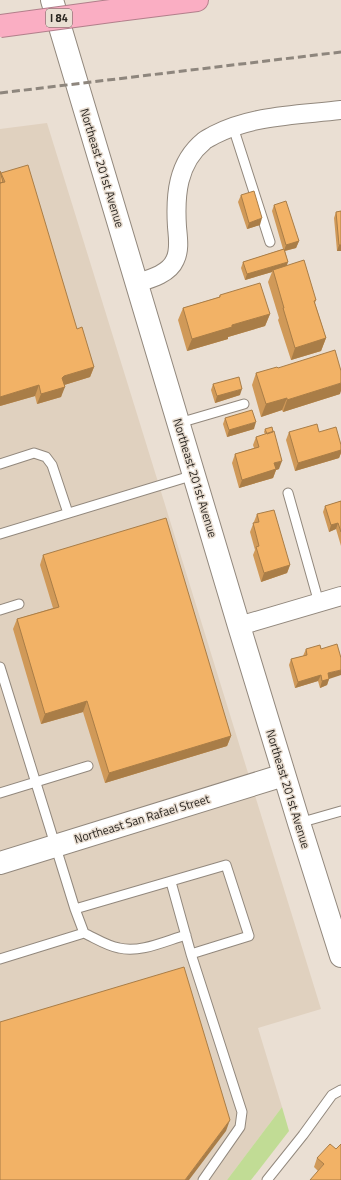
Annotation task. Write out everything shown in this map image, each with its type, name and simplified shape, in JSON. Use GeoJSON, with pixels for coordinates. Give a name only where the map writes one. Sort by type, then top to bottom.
{"type":"FeatureCollection","features":[{"type":"Feature","properties":{"kind":"highway","name":"I 84"},"geometry":{"type":"LineString","coordinates":[[0,26],[197,0]]}},
{"type":"Feature","properties":{"kind":"street","name":"Northeast 201st Avenue"},"geometry":{"type":"LineString","coordinates":[[52,0],[284,775],[341,956]]}},
{"type":"Feature","properties":{"kind":"street"},"geometry":{"type":"LineString","coordinates":[[137,283],[156,276],[166,270],[175,261],[178,248],[175,208],[177,187],[182,170],[190,156],[204,141],[233,126],[251,121],[341,110]]}},
{"type":"Feature","properties":{"kind":"street"},"geometry":{"type":"LineString","coordinates":[[239,626],[341,596]]}},
{"type":"Feature","properties":{"kind":"street","name":"Northeast San Rafael Street"},"geometry":{"type":"LineString","coordinates":[[0,863],[284,775]]}},
{"type":"Feature","properties":{"kind":"lane"},"geometry":{"type":"LineString","coordinates":[[233,126],[270,242]]}},
{"type":"Feature","properties":{"kind":"lane"},"geometry":{"type":"LineString","coordinates":[[179,423],[244,404]]}},
{"type":"Feature","properties":{"kind":"lane"},"geometry":{"type":"LineString","coordinates":[[0,464],[34,454],[46,457],[52,465],[68,513]]}},
{"type":"Feature","properties":{"kind":"lane"},"geometry":{"type":"LineString","coordinates":[[0,534],[194,476]]}},
{"type":"Feature","properties":{"kind":"lane"},"geometry":{"type":"LineString","coordinates":[[288,493],[319,603]]}},
{"type":"Feature","properties":{"kind":"lane"},"geometry":{"type":"LineString","coordinates":[[0,610],[19,604]]}},
{"type":"Feature","properties":{"kind":"lane"},"geometry":{"type":"LineString","coordinates":[[0,668],[55,846],[84,933]]}},
{"type":"Feature","properties":{"kind":"lane"},"geometry":{"type":"LineString","coordinates":[[0,793],[88,766]]}},
{"type":"Feature","properties":{"kind":"lane"},"geometry":{"type":"LineString","coordinates":[[299,823],[341,810]]}},
{"type":"Feature","properties":{"kind":"lane"},"geometry":{"type":"LineString","coordinates":[[75,909],[226,865],[249,936],[192,954]]}},
{"type":"Feature","properties":{"kind":"lane"},"geometry":{"type":"LineString","coordinates":[[171,882],[186,935],[242,1112],[240,1127],[203,1180]]}},
{"type":"Feature","properties":{"kind":"lane"},"geometry":{"type":"LineString","coordinates":[[0,959],[84,933],[117,948],[130,950],[139,949],[186,935]]}},
{"type":"Feature","properties":{"kind":"lane"},"geometry":{"type":"LineString","coordinates":[[267,1180],[303,1136],[332,1095],[341,1090]]}},
{"type":"Feature","properties":{"kind":"shaded area"},"geometry":{"type":"Polygon","coordinates":[[[47,123],[321,1009],[258,1028],[282,1107],[227,1180],[0,1180],[0,129],[47,123]]]}},
{"type":"Feature","properties":{"kind":"green space"},"geometry":{"type":"Polygon","coordinates":[[[282,1107],[289,1131],[251,1180],[227,1180],[282,1107]]]}},
{"type":"Feature","properties":{"kind":"building"},"geometry":{"type":"Polygon","coordinates":[[[28,165],[77,329],[82,327],[94,367],[64,376],[62,378],[65,387],[41,394],[39,385],[0,397],[0,183],[5,182],[1,173],[28,165]]]}},
{"type":"Feature","properties":{"kind":"building"},"geometry":{"type":"Polygon","coordinates":[[[0,171],[3,182],[0,183],[0,171]]]}},
{"type":"Feature","properties":{"kind":"building"},"geometry":{"type":"Polygon","coordinates":[[[254,191],[262,218],[249,223],[241,195],[254,191]]]}},
{"type":"Feature","properties":{"kind":"building"},"geometry":{"type":"Polygon","coordinates":[[[286,201],[299,241],[286,245],[274,205],[286,201]]]}},
{"type":"Feature","properties":{"kind":"building"},"geometry":{"type":"Polygon","coordinates":[[[341,211],[341,245],[339,245],[336,212],[341,211]]]}},
{"type":"Feature","properties":{"kind":"building"},"geometry":{"type":"Polygon","coordinates":[[[284,249],[288,262],[247,274],[243,262],[284,249]]]}},
{"type":"Feature","properties":{"kind":"building"},"geometry":{"type":"Polygon","coordinates":[[[304,260],[316,300],[314,301],[326,338],[295,348],[273,270],[304,260]]]}},
{"type":"Feature","properties":{"kind":"building"},"geometry":{"type":"Polygon","coordinates":[[[260,283],[270,314],[192,339],[183,308],[260,283]]]}},
{"type":"Feature","properties":{"kind":"building"},"geometry":{"type":"Polygon","coordinates":[[[335,350],[341,371],[341,383],[287,400],[287,398],[266,404],[256,373],[278,368],[335,350]]]}},
{"type":"Feature","properties":{"kind":"building"},"geometry":{"type":"Polygon","coordinates":[[[239,377],[242,389],[217,396],[213,384],[239,377]]]}},
{"type":"Feature","properties":{"kind":"building"},"geometry":{"type":"Polygon","coordinates":[[[252,410],[256,422],[229,430],[225,418],[252,410]]]}},
{"type":"Feature","properties":{"kind":"building"},"geometry":{"type":"Polygon","coordinates":[[[317,424],[319,432],[336,427],[341,450],[298,463],[289,432],[317,424]]]}},
{"type":"Feature","properties":{"kind":"building"},"geometry":{"type":"Polygon","coordinates":[[[272,427],[273,432],[267,434],[265,429],[272,427]]]}},
{"type":"Feature","properties":{"kind":"building"},"geometry":{"type":"Polygon","coordinates":[[[274,431],[282,461],[274,463],[276,469],[242,480],[235,454],[259,447],[256,437],[274,431]]]}},
{"type":"Feature","properties":{"kind":"building"},"geometry":{"type":"Polygon","coordinates":[[[341,501],[341,532],[338,523],[331,525],[325,506],[341,501]]]}},
{"type":"Feature","properties":{"kind":"building"},"geometry":{"type":"Polygon","coordinates":[[[274,510],[290,565],[264,573],[256,547],[259,546],[253,523],[259,522],[257,514],[274,510]]]}},
{"type":"Feature","properties":{"kind":"building"},"geometry":{"type":"Polygon","coordinates":[[[166,518],[231,736],[109,773],[87,701],[45,714],[17,619],[59,607],[43,555],[166,518]]]}},
{"type":"Feature","properties":{"kind":"building"},"geometry":{"type":"Polygon","coordinates":[[[337,644],[341,658],[341,670],[328,673],[329,679],[322,681],[321,675],[298,682],[291,659],[307,655],[306,649],[320,645],[321,649],[337,644]]]}},
{"type":"Feature","properties":{"kind":"building"},"geometry":{"type":"Polygon","coordinates":[[[184,967],[230,1120],[185,1180],[0,1180],[0,1022],[184,967]]]}},
{"type":"Feature","properties":{"kind":"building"},"geometry":{"type":"Polygon","coordinates":[[[330,1144],[336,1149],[341,1144],[341,1180],[310,1180],[324,1164],[317,1158],[330,1144]]]}},
{"type":"Feature","properties":{"kind":"railway"},"geometry":{"type":"LineString","coordinates":[[0,93],[341,52]]}}]}
